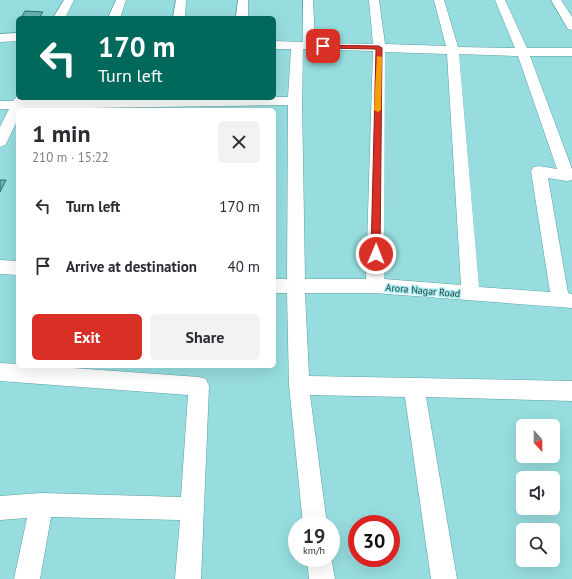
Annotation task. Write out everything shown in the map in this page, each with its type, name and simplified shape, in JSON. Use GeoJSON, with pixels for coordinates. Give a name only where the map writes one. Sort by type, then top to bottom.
{"type":"FeatureCollection","features":[{"type":"Feature","properties":{"kind":"street"},"geometry":{"type":"LineString","coordinates":[[60,16],[69,0]]}},
{"type":"Feature","properties":{"kind":"street"},"geometry":{"type":"LineString","coordinates":[[115,16],[121,0]]}},
{"type":"Feature","properties":{"kind":"street"},"geometry":{"type":"LineString","coordinates":[[179,16],[181,0]]}},
{"type":"Feature","properties":{"kind":"street"},"geometry":{"type":"LineString","coordinates":[[242,16],[243,0]]}},
{"type":"Feature","properties":{"kind":"street"},"geometry":{"type":"LineString","coordinates":[[308,0],[295,101],[296,287],[299,385],[314,515]]}},
{"type":"Feature","properties":{"kind":"street"},"geometry":{"type":"LineString","coordinates":[[374,0],[379,48],[375,286]]}},
{"type":"Feature","properties":{"kind":"street"},"geometry":{"type":"LineString","coordinates":[[439,0],[453,50],[471,294]]}},
{"type":"Feature","properties":{"kind":"street"},"geometry":{"type":"LineString","coordinates":[[500,0],[523,52],[569,176],[539,171],[566,301]]}},
{"type":"Feature","properties":{"kind":"street"},"geometry":{"type":"LineString","coordinates":[[556,0],[572,27]]}},
{"type":"Feature","properties":{"kind":"street"},"geometry":{"type":"LineString","coordinates":[[0,38],[16,37]]}},
{"type":"Feature","properties":{"kind":"street"},"geometry":{"type":"LineString","coordinates":[[276,45],[572,52]]}},
{"type":"Feature","properties":{"kind":"street"},"geometry":{"type":"LineString","coordinates":[[0,105],[20,101],[84,104],[234,104],[295,101]]}},
{"type":"Feature","properties":{"kind":"street"},"geometry":{"type":"LineString","coordinates":[[0,142],[16,109]]}},
{"type":"Feature","properties":{"kind":"street"},"geometry":{"type":"LineString","coordinates":[[0,267],[16,268]]}},
{"type":"Feature","properties":{"kind":"street","name":"Arora Nagar Road"},"geometry":{"type":"LineString","coordinates":[[276,286],[375,286],[566,301]]}},
{"type":"Feature","properties":{"kind":"street"},"geometry":{"type":"LineString","coordinates":[[0,372],[199,386],[188,579]]}},
{"type":"Feature","properties":{"kind":"street"},"geometry":{"type":"LineString","coordinates":[[299,385],[572,391]]}},
{"type":"Feature","properties":{"kind":"street"},"geometry":{"type":"LineString","coordinates":[[414,388],[444,579]]}},
{"type":"Feature","properties":{"kind":"street"},"geometry":{"type":"LineString","coordinates":[[0,508],[42,505],[192,508]]}},
{"type":"Feature","properties":{"kind":"street"},"geometry":{"type":"LineString","coordinates":[[27,579],[42,505]]}},
{"type":"Feature","properties":{"kind":"street"},"geometry":{"type":"LineString","coordinates":[[320,567],[322,579]]}},
{"type":"Feature","properties":{"kind":"building"},"geometry":{"type":"Polygon","coordinates":[[[25,11],[43,12],[40,16],[22,16],[25,11]]]}},
{"type":"Feature","properties":{"kind":"building"},"geometry":{"type":"Polygon","coordinates":[[[47,100],[68,100],[68,102],[46,102],[47,100]]]}},
{"type":"Feature","properties":{"kind":"building"},"geometry":{"type":"Polygon","coordinates":[[[0,180],[6,180],[0,192],[0,180]]]}},
{"type":"Feature","properties":{"kind":"slow traffic"},"geometry":{"type":"LineString","coordinates":[[378,110],[379,57]]}},
{"type":"Feature","properties":{"kind":"route"},"geometry":{"type":"LineString","coordinates":[[323,46],[379,48],[376,254]]}}]}
